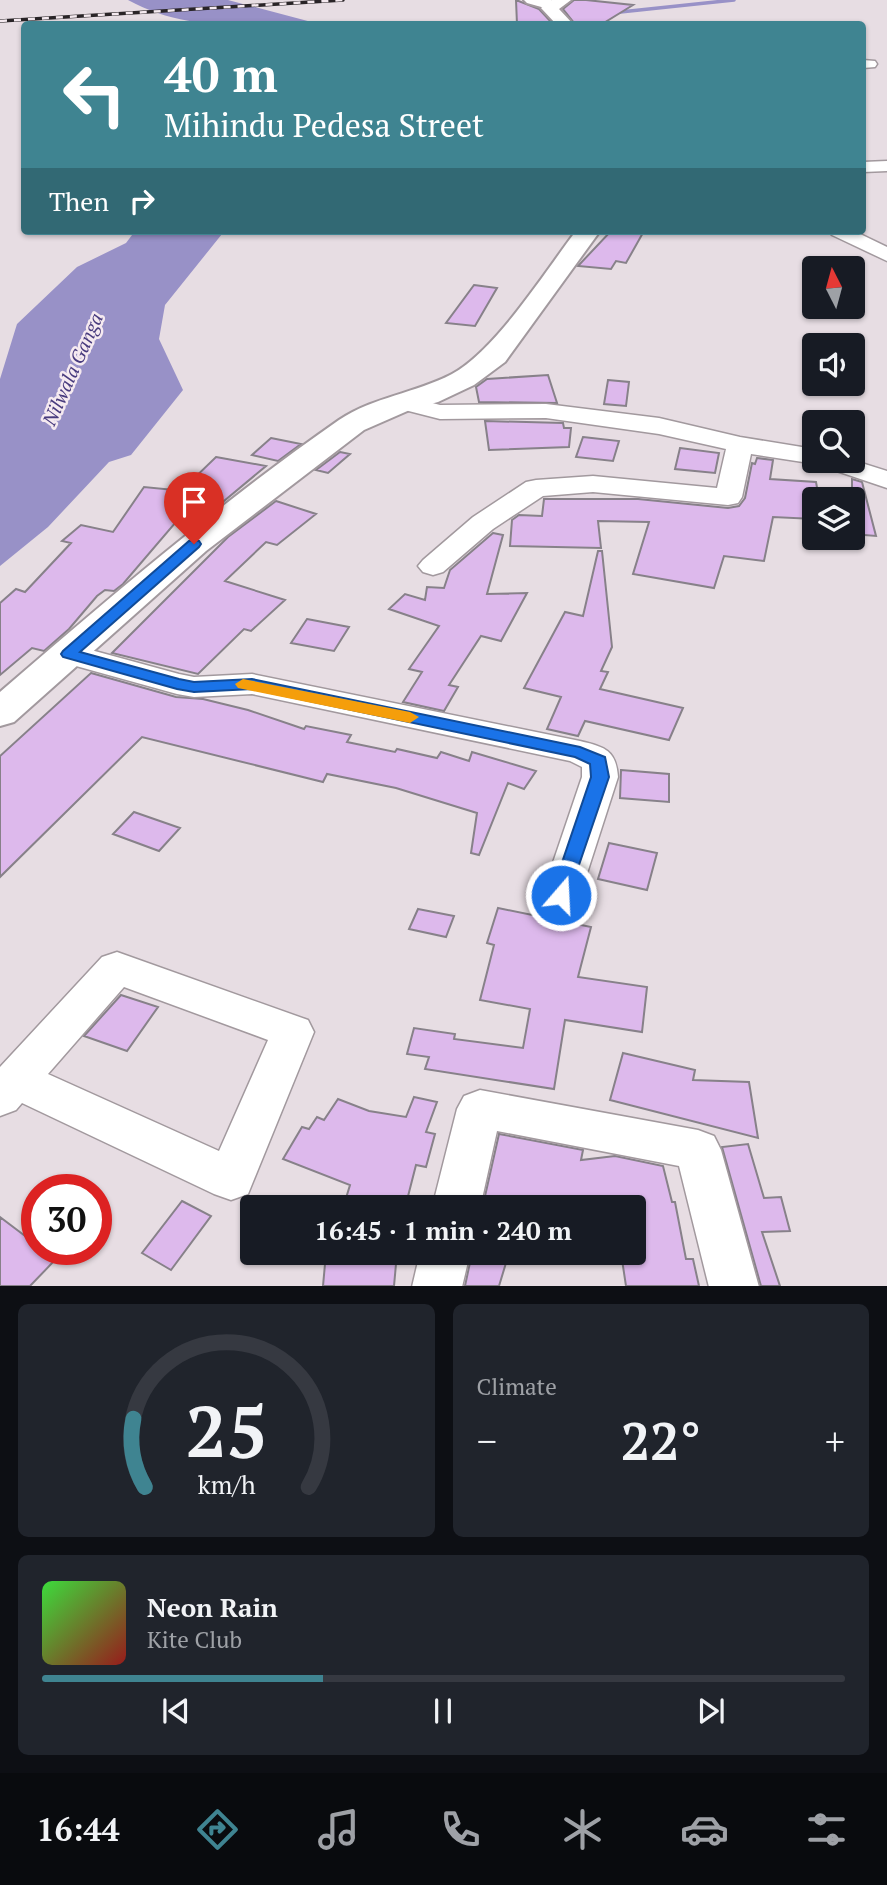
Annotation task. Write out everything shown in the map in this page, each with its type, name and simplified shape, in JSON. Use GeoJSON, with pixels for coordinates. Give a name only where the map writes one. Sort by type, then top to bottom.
{"type":"FeatureCollection","features":[{"type":"Feature","properties":{"kind":"street"},"geometry":{"type":"LineString","coordinates":[[532,0],[558,3]]}},
{"type":"Feature","properties":{"kind":"street"},"geometry":{"type":"LineString","coordinates":[[558,3],[548,8],[562,21]]}},
{"type":"Feature","properties":{"kind":"street"},"geometry":{"type":"LineString","coordinates":[[866,167],[887,166]]}},
{"type":"Feature","properties":{"kind":"street"},"geometry":{"type":"LineString","coordinates":[[0,713],[194,544],[354,424],[402,402],[428,396],[464,379],[495,356],[585,235]]}},
{"type":"Feature","properties":{"kind":"street"},"geometry":{"type":"LineString","coordinates":[[847,235],[887,255]]}},
{"type":"Feature","properties":{"kind":"street"},"geometry":{"type":"LineString","coordinates":[[402,402],[440,412],[546,411],[659,426],[740,445],[802,455]]}},
{"type":"Feature","properties":{"kind":"street"},"geometry":{"type":"LineString","coordinates":[[433,566],[483,523],[536,488],[593,484],[729,498],[740,445]]}},
{"type":"Feature","properties":{"kind":"street"},"geometry":{"type":"LineString","coordinates":[[865,473],[887,480]]}},
{"type":"Feature","properties":{"kind":"street"},"geometry":{"type":"LineString","coordinates":[[69,654],[177,684],[194,687],[252,684],[580,752],[599,761],[600,777],[561,895]]}},
{"type":"Feature","properties":{"kind":"street"},"geometry":{"type":"LineString","coordinates":[[117,968],[293,1032],[231,1179],[8,1089],[117,968]]}},
{"type":"Feature","properties":{"kind":"street"},"geometry":{"type":"LineString","coordinates":[[459,1195],[480,1109],[698,1150],[734,1286]]}},
{"type":"Feature","properties":{"kind":"street"},"geometry":{"type":"LineString","coordinates":[[437,1286],[442,1265]]}},
{"type":"Feature","properties":{"kind":"water"},"geometry":{"type":"Polygon","coordinates":[[[128,0],[228,0],[308,21],[192,21],[151,11],[128,0]]]}},
{"type":"Feature","properties":{"kind":"water","name":"Nilwala Ganga"},"geometry":{"type":"Polygon","coordinates":[[[132,235],[221,235],[165,305],[159,339],[183,390],[131,455],[109,462],[48,527],[0,566],[0,379],[17,324],[77,267],[126,243],[132,235]]]}},
{"type":"Feature","properties":{"kind":"building"},"geometry":{"type":"Polygon","coordinates":[[[516,0],[539,9],[550,21],[517,21],[516,0]]]}},
{"type":"Feature","properties":{"kind":"building"},"geometry":{"type":"Polygon","coordinates":[[[574,0],[633,5],[607,21],[573,21],[563,9],[574,0]]]}},
{"type":"Feature","properties":{"kind":"building"},"geometry":{"type":"Polygon","coordinates":[[[607,235],[642,235],[626,263],[616,261],[611,269],[578,266],[607,235]]]}},
{"type":"Feature","properties":{"kind":"building"},"geometry":{"type":"Polygon","coordinates":[[[474,285],[497,288],[475,326],[446,323],[474,285]]]}},
{"type":"Feature","properties":{"kind":"building"},"geometry":{"type":"Polygon","coordinates":[[[548,375],[557,403],[479,402],[476,387],[487,379],[548,375]]]}},
{"type":"Feature","properties":{"kind":"building"},"geometry":{"type":"Polygon","coordinates":[[[608,380],[629,382],[626,406],[604,404],[608,380]]]}},
{"type":"Feature","properties":{"kind":"building"},"geometry":{"type":"Polygon","coordinates":[[[485,421],[563,423],[564,428],[571,428],[569,447],[489,450],[485,421]]]}},
{"type":"Feature","properties":{"kind":"building"},"geometry":{"type":"Polygon","coordinates":[[[583,437],[619,441],[613,461],[576,457],[583,437]]]}},
{"type":"Feature","properties":{"kind":"building"},"geometry":{"type":"Polygon","coordinates":[[[271,438],[301,444],[278,461],[252,455],[271,438]]]}},
{"type":"Feature","properties":{"kind":"building"},"geometry":{"type":"Polygon","coordinates":[[[680,448],[719,453],[715,473],[675,469],[680,448]]]}},
{"type":"Feature","properties":{"kind":"building"},"geometry":{"type":"Polygon","coordinates":[[[340,452],[350,454],[328,473],[316,470],[340,452]]]}},
{"type":"Feature","properties":{"kind":"building"},"geometry":{"type":"Polygon","coordinates":[[[216,457],[266,466],[194,526],[175,523],[123,584],[114,591],[105,590],[97,596],[69,629],[44,651],[32,648],[0,675],[0,603],[16,589],[25,592],[71,543],[62,541],[81,525],[113,532],[144,487],[174,490],[176,487],[184,488],[216,457]]]}},
{"type":"Feature","properties":{"kind":"building"},"geometry":{"type":"Polygon","coordinates":[[[757,458],[773,460],[770,479],[816,482],[817,487],[802,487],[802,518],[773,517],[764,561],[724,556],[714,588],[633,574],[649,522],[598,521],[601,548],[510,546],[512,520],[519,515],[542,516],[544,499],[638,499],[728,508],[739,506],[745,498],[752,463],[755,464],[757,458]]]}},
{"type":"Feature","properties":{"kind":"building"},"geometry":{"type":"Polygon","coordinates":[[[852,479],[862,482],[863,487],[852,487],[852,479]]]}},
{"type":"Feature","properties":{"kind":"building"},"geometry":{"type":"Polygon","coordinates":[[[865,494],[876,536],[865,535],[865,494]]]}},
{"type":"Feature","properties":{"kind":"building"},"geometry":{"type":"Polygon","coordinates":[[[276,501],[316,514],[277,545],[266,542],[225,581],[285,600],[251,631],[244,629],[198,674],[112,653],[228,537],[276,501]]]}},
{"type":"Feature","properties":{"kind":"building"},"geometry":{"type":"Polygon","coordinates":[[[493,533],[503,535],[487,594],[527,593],[501,641],[481,636],[449,685],[458,687],[444,711],[403,702],[422,672],[409,669],[439,626],[389,609],[405,594],[425,600],[427,587],[444,588],[450,570],[493,533]]]}},
{"type":"Feature","properties":{"kind":"building"},"geometry":{"type":"Polygon","coordinates":[[[598,551],[602,551],[612,647],[601,671],[608,672],[600,689],[683,708],[669,740],[585,721],[578,736],[547,729],[561,697],[524,688],[565,612],[583,616],[598,551]]]}},
{"type":"Feature","properties":{"kind":"building"},"geometry":{"type":"Polygon","coordinates":[[[307,619],[349,627],[334,651],[291,643],[307,619]]]}},
{"type":"Feature","properties":{"kind":"building"},"geometry":{"type":"Polygon","coordinates":[[[91,673],[176,697],[203,699],[248,710],[304,729],[306,726],[351,735],[347,742],[437,758],[441,752],[469,761],[472,752],[536,771],[524,789],[508,783],[479,855],[471,853],[477,813],[396,788],[327,774],[323,782],[142,737],[0,877],[0,756],[91,673]]]}},
{"type":"Feature","properties":{"kind":"building"},"geometry":{"type":"Polygon","coordinates":[[[621,770],[669,774],[669,802],[620,798],[621,770]]]}},
{"type":"Feature","properties":{"kind":"building"},"geometry":{"type":"Polygon","coordinates":[[[134,812],[180,828],[159,851],[113,834],[134,812]]]}},
{"type":"Feature","properties":{"kind":"building"},"geometry":{"type":"Polygon","coordinates":[[[609,843],[657,853],[647,890],[598,879],[609,843]]]}},
{"type":"Feature","properties":{"kind":"building"},"geometry":{"type":"Polygon","coordinates":[[[498,908],[591,927],[578,977],[647,987],[642,1032],[565,1020],[554,1089],[425,1069],[429,1057],[407,1054],[414,1028],[455,1034],[454,1039],[523,1048],[530,1009],[480,1000],[494,945],[487,943],[498,908]]]}},
{"type":"Feature","properties":{"kind":"building"},"geometry":{"type":"Polygon","coordinates":[[[418,909],[454,916],[446,937],[409,929],[418,909]]]}},
{"type":"Feature","properties":{"kind":"building"},"geometry":{"type":"Polygon","coordinates":[[[121,995],[158,1007],[127,1051],[84,1036],[121,995]]]}},
{"type":"Feature","properties":{"kind":"building"},"geometry":{"type":"Polygon","coordinates":[[[623,1053],[695,1070],[693,1080],[749,1082],[758,1138],[610,1100],[623,1053]]]}},
{"type":"Feature","properties":{"kind":"building"},"geometry":{"type":"Polygon","coordinates":[[[414,1097],[437,1102],[426,1132],[435,1134],[426,1167],[416,1165],[408,1195],[347,1195],[350,1185],[283,1159],[302,1127],[309,1129],[317,1117],[324,1120],[338,1099],[369,1111],[406,1117],[414,1097]]]}},
{"type":"Feature","properties":{"kind":"building"},"geometry":{"type":"Polygon","coordinates":[[[499,1134],[583,1150],[581,1160],[615,1156],[663,1166],[672,1202],[675,1202],[686,1259],[693,1259],[699,1286],[626,1286],[623,1265],[646,1265],[646,1195],[485,1195],[499,1134]]]}},
{"type":"Feature","properties":{"kind":"building"},"geometry":{"type":"Polygon","coordinates":[[[748,1144],[764,1198],[781,1197],[790,1231],[762,1232],[780,1286],[761,1286],[722,1147],[748,1144]]]}},
{"type":"Feature","properties":{"kind":"building"},"geometry":{"type":"Polygon","coordinates":[[[182,1201],[211,1216],[171,1270],[142,1253],[182,1201]]]}},
{"type":"Feature","properties":{"kind":"building"},"geometry":{"type":"Polygon","coordinates":[[[0,1217],[21,1233],[21,1265],[50,1265],[30,1286],[0,1286],[0,1217]]]}},
{"type":"Feature","properties":{"kind":"building"},"geometry":{"type":"Polygon","coordinates":[[[325,1265],[396,1265],[394,1286],[323,1286],[325,1265]]]}},
{"type":"Feature","properties":{"kind":"building"},"geometry":{"type":"Polygon","coordinates":[[[469,1265],[505,1265],[499,1286],[465,1286],[469,1265]]]}},
{"type":"Feature","properties":{"kind":"waterway"},"geometry":{"type":"LineString","coordinates":[[611,13],[734,0]]}},
{"type":"Feature","properties":{"kind":"railway"},"geometry":{"type":"LineString","coordinates":[[0,21],[343,0]]}},
{"type":"Feature","properties":{"kind":"slow traffic"},"geometry":{"type":"LineString","coordinates":[[243,684],[410,717]]}},
{"type":"Feature","properties":{"kind":"route"},"geometry":{"type":"LineString","coordinates":[[194,544],[69,654],[177,684],[194,687],[252,684],[580,752],[599,761],[600,777],[561,895]]}}]}
